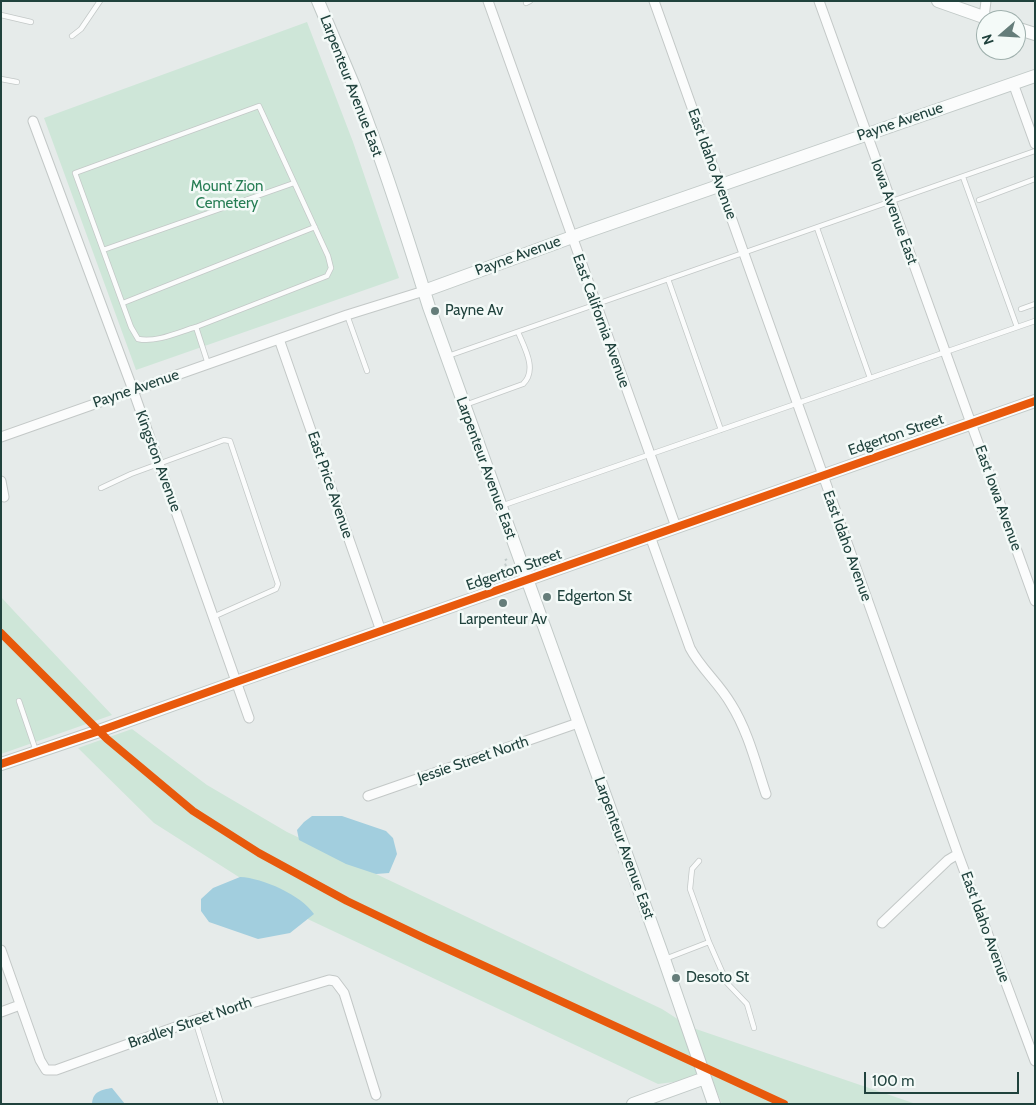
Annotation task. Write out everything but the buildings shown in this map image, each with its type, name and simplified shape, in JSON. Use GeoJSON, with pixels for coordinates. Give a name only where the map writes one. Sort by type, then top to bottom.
{"type":"FeatureCollection","features":[{"type":"Feature","properties":{"kind":"street","name":"Larpenteur Avenue East"},"geometry":{"type":"LineString","coordinates":[[318,1],[368,124],[446,357],[664,960],[714,1104]]}},
{"type":"Feature","properties":{"kind":"street","name":"East California Avenue"},"geometry":{"type":"LineString","coordinates":[[488,1],[676,527]]}},
{"type":"Feature","properties":{"kind":"street","name":"East Idaho Avenue"},"geometry":{"type":"LineString","coordinates":[[654,1],[745,253],[822,476],[958,854],[1035,1061]]}},
{"type":"Feature","properties":{"kind":"street","name":"Iowa Avenue East"},"geometry":{"type":"LineString","coordinates":[[819,1],[970,424]]}},
{"type":"Feature","properties":{"kind":"street"},"geometry":{"type":"LineString","coordinates":[[938,1],[976,15]]}},
{"type":"Feature","properties":{"kind":"street","name":"Payne Avenue"},"geometry":{"type":"LineString","coordinates":[[1,437],[347,315],[424,291],[571,237],[1035,76]]}},
{"type":"Feature","properties":{"kind":"street"},"geometry":{"type":"LineString","coordinates":[[1013,83],[1035,144]]}},
{"type":"Feature","properties":{"kind":"street","name":"Kingston Avenue"},"geometry":{"type":"LineString","coordinates":[[33,121],[133,390],[249,718]]}},
{"type":"Feature","properties":{"kind":"street","name":"East Price Avenue"},"geometry":{"type":"LineString","coordinates":[[279,339],[381,631]]}},
{"type":"Feature","properties":{"kind":"street","name":"Edgerton Street"},"geometry":{"type":"LineString","coordinates":[[1,764],[99,732],[1035,401]]}},
{"type":"Feature","properties":{"kind":"street","name":"East Iowa Avenue"},"geometry":{"type":"LineString","coordinates":[[970,424],[1035,601]]}},
{"type":"Feature","properties":{"kind":"street"},"geometry":{"type":"LineString","coordinates":[[1,481],[4,497]]}},
{"type":"Feature","properties":{"kind":"street"},"geometry":{"type":"LineString","coordinates":[[650,536],[690,648],[696,658],[718,683],[732,705],[743,727],[766,794]]}},
{"type":"Feature","properties":{"kind":"street","name":"Jessie Street North"},"geometry":{"type":"LineString","coordinates":[[368,796],[578,723]]}},
{"type":"Feature","properties":{"kind":"street"},"geometry":{"type":"LineString","coordinates":[[882,923],[948,860],[958,854]]}},
{"type":"Feature","properties":{"kind":"street"},"geometry":{"type":"LineString","coordinates":[[1,950],[20,1005],[1,1012]]}},
{"type":"Feature","properties":{"kind":"street","name":"Bradley Street North"},"geometry":{"type":"LineString","coordinates":[[20,1005],[40,1060],[46,1070],[56,1070],[195,1020],[324,980],[335,982],[344,992],[376,1095]]}},
{"type":"Feature","properties":{"kind":"street"},"geometry":{"type":"LineString","coordinates":[[633,1104],[705,1078]]}},
{"type":"Feature","properties":{"kind":"lane"},"geometry":{"type":"LineString","coordinates":[[72,36],[82,29],[100,1]]}},
{"type":"Feature","properties":{"kind":"lane"},"geometry":{"type":"LineString","coordinates":[[1,15],[31,22]]}},
{"type":"Feature","properties":{"kind":"lane"},"geometry":{"type":"LineString","coordinates":[[1,79],[17,82]]}},
{"type":"Feature","properties":{"kind":"lane"},"geometry":{"type":"LineString","coordinates":[[259,106],[315,227],[328,256],[331,268],[327,276],[196,327],[155,339],[138,339],[131,326],[75,173],[259,106]]}},
{"type":"Feature","properties":{"kind":"lane"},"geometry":{"type":"LineString","coordinates":[[446,357],[1035,152]]}},
{"type":"Feature","properties":{"kind":"lane"},"geometry":{"type":"LineString","coordinates":[[963,177],[1017,327]]}},
{"type":"Feature","properties":{"kind":"lane"},"geometry":{"type":"LineString","coordinates":[[980,200],[1035,179]]}},
{"type":"Feature","properties":{"kind":"lane"},"geometry":{"type":"LineString","coordinates":[[103,250],[294,183]]}},
{"type":"Feature","properties":{"kind":"lane"},"geometry":{"type":"LineString","coordinates":[[123,303],[315,227]]}},
{"type":"Feature","properties":{"kind":"lane"},"geometry":{"type":"LineString","coordinates":[[817,228],[870,378]]}},
{"type":"Feature","properties":{"kind":"lane"},"geometry":{"type":"LineString","coordinates":[[668,279],[721,430]]}},
{"type":"Feature","properties":{"kind":"lane"},"geometry":{"type":"LineString","coordinates":[[1021,309],[1035,304]]}},
{"type":"Feature","properties":{"kind":"lane"},"geometry":{"type":"LineString","coordinates":[[347,315],[367,371]]}},
{"type":"Feature","properties":{"kind":"lane"},"geometry":{"type":"LineString","coordinates":[[500,507],[1035,320]]}},
{"type":"Feature","properties":{"kind":"lane"},"geometry":{"type":"LineString","coordinates":[[196,327],[208,364]]}},
{"type":"Feature","properties":{"kind":"lane"},"geometry":{"type":"LineString","coordinates":[[464,406],[523,384],[527,380],[530,370],[529,362],[518,332]]}},
{"type":"Feature","properties":{"kind":"lane"},"geometry":{"type":"LineString","coordinates":[[101,488],[131,474],[224,440],[230,442],[278,584],[276,589],[213,617]]}},
{"type":"Feature","properties":{"kind":"lane"},"geometry":{"type":"LineString","coordinates":[[19,701],[37,752]]}},
{"type":"Feature","properties":{"kind":"lane"},"geometry":{"type":"LineString","coordinates":[[699,861],[692,869],[690,890],[709,942],[727,983],[747,1004],[754,1028]]}},
{"type":"Feature","properties":{"kind":"lane"},"geometry":{"type":"LineString","coordinates":[[664,960],[709,942]]}},
{"type":"Feature","properties":{"kind":"lane"},"geometry":{"type":"LineString","coordinates":[[195,1020],[222,1104]]}},
{"type":"Feature","properties":{"kind":"path"},"geometry":{"type":"LineString","coordinates":[[507,560],[504,561],[508,571]]}},
{"type":"Feature","properties":{"kind":"green space","name":"Mount Zion Cemetery"},"geometry":{"type":"Polygon","coordinates":[[[307,22],[353,142],[399,278],[136,370],[44,118],[307,22]]]}},
{"type":"Feature","properties":{"kind":"green space"},"geometry":{"type":"Polygon","coordinates":[[[1,597],[13,610],[112,715],[1,754],[1,597]]]}},
{"type":"Feature","properties":{"kind":"green space"},"geometry":{"type":"Polygon","coordinates":[[[132,729],[207,785],[287,832],[662,1009],[690,1027],[916,1104],[722,1104],[692,1033],[705,1078],[658,1084],[297,914],[154,823],[78,748],[132,729]]]}},
{"type":"Feature","properties":{"kind":"water"},"geometry":{"type":"Polygon","coordinates":[[[312,816],[342,816],[386,831],[393,838],[397,854],[389,873],[376,874],[346,864],[299,840],[297,830],[312,816]]]}},
{"type":"Feature","properties":{"kind":"water"},"geometry":{"type":"Polygon","coordinates":[[[240,877],[270,884],[291,894],[314,914],[290,933],[258,939],[209,922],[201,911],[201,899],[213,888],[240,877]]]}},
{"type":"Feature","properties":{"kind":"water"},"geometry":{"type":"Polygon","coordinates":[[[112,1088],[125,1104],[92,1104],[96,1094],[112,1088]]]}},
{"type":"Feature","properties":{"kind":"cycle path"},"geometry":{"type":"LineString","coordinates":[[1,764],[1035,401]]}},
{"type":"Feature","properties":{"kind":"cycle path"},"geometry":{"type":"LineString","coordinates":[[1,633],[107,739],[193,811],[259,853],[347,901],[426,939],[784,1104]]}},
{"type":"Feature","properties":{"kind":"place","name":"Payne Av"},"geometry":{"type":"Point","coordinates":[435,311]}},
{"type":"Feature","properties":{"kind":"place","name":"Edgerton St"},"geometry":{"type":"Point","coordinates":[547,597]}},
{"type":"Feature","properties":{"kind":"place","name":"Larpenteur Av"},"geometry":{"type":"Point","coordinates":[503,603]}},
{"type":"Feature","properties":{"kind":"place","name":"Desoto St"},"geometry":{"type":"Point","coordinates":[676,978]}}]}
